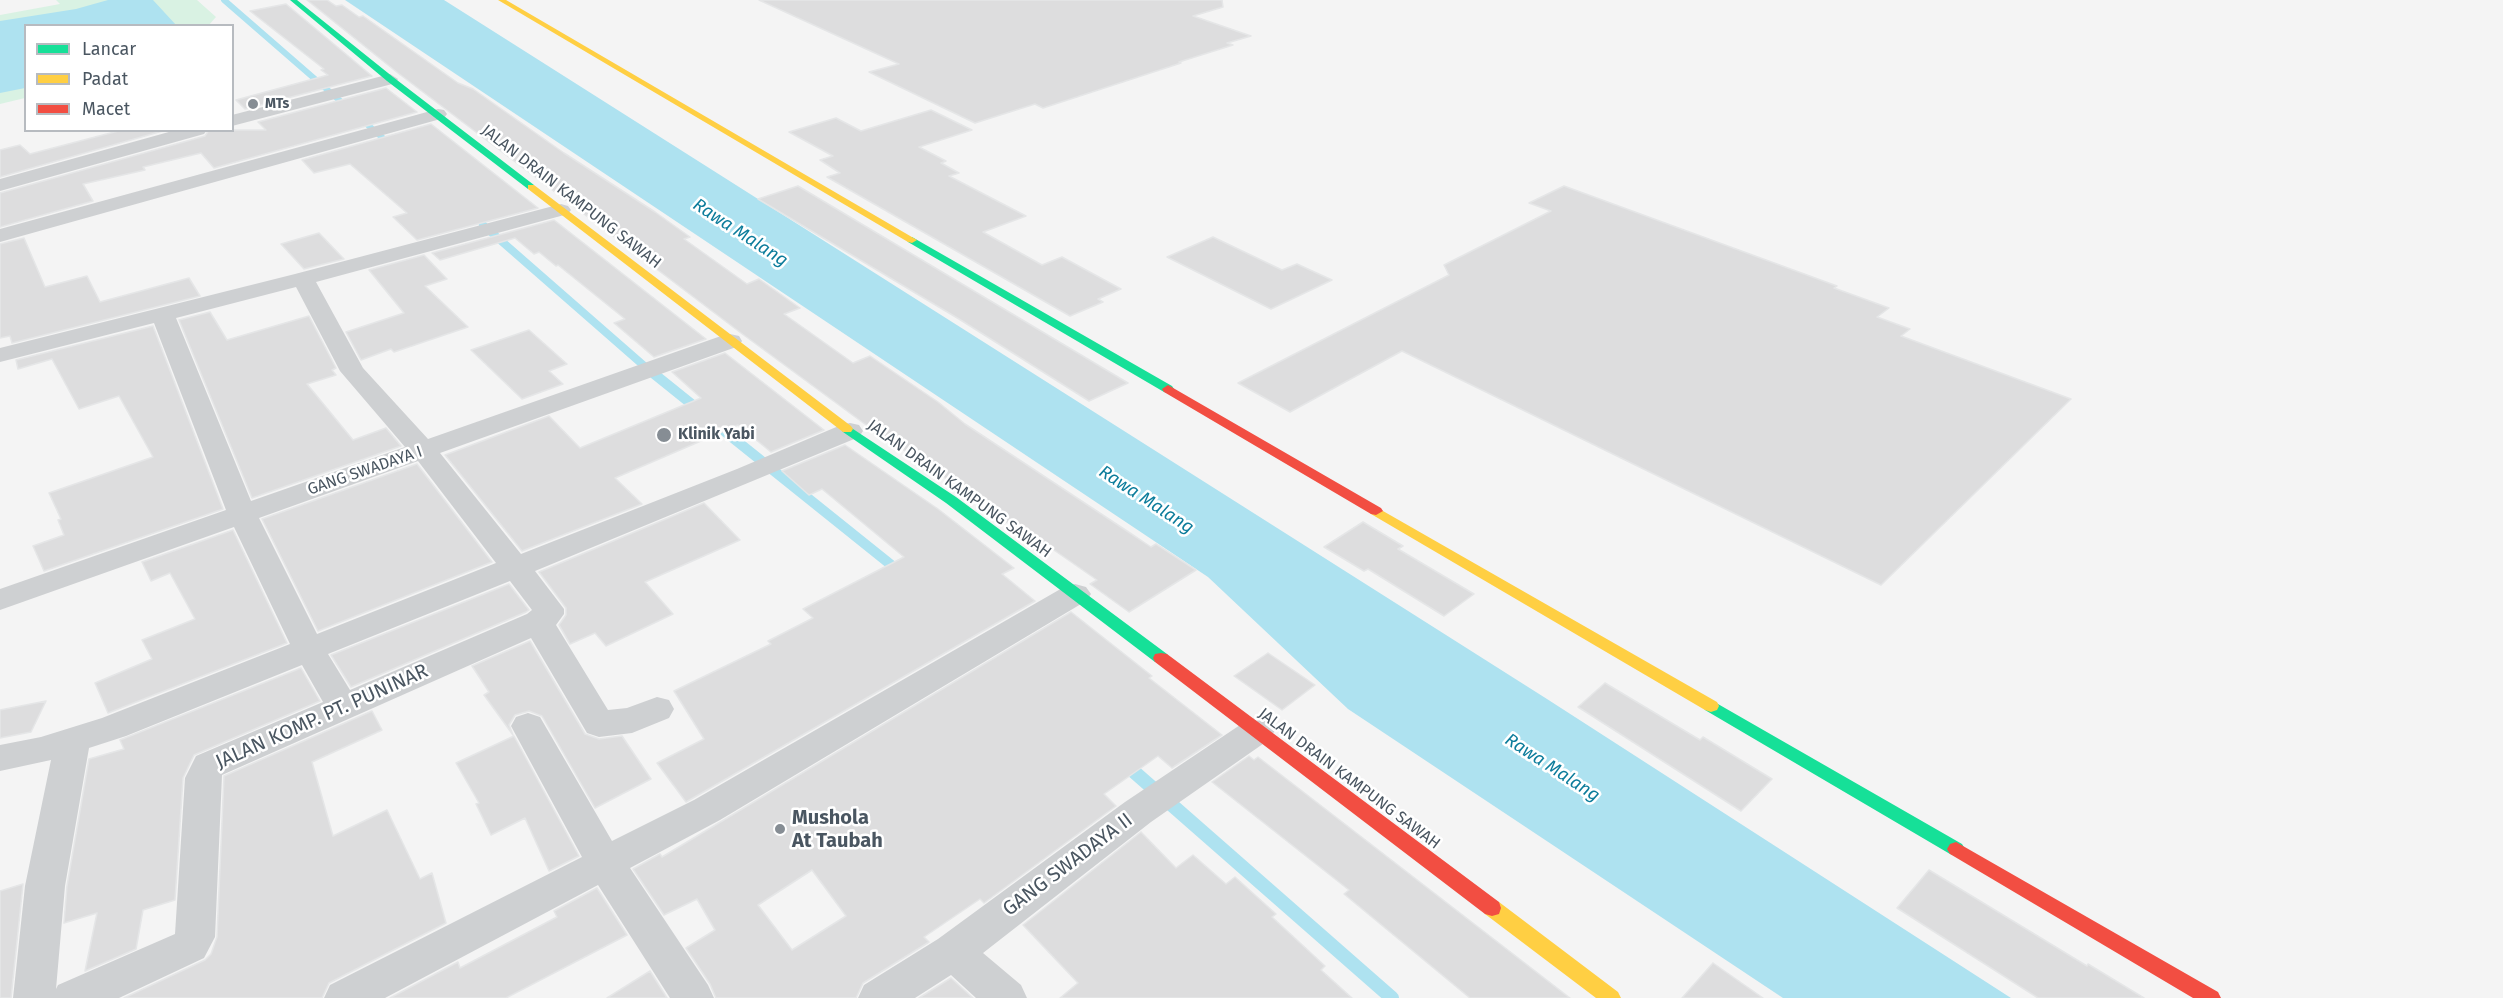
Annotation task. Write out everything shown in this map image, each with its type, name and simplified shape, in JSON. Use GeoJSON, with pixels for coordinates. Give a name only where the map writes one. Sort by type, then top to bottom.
{"type":"FeatureCollection","features":[{"type":"Feature","properties":{"kind":"street","name":"JALAN DRAIN KAMPUNG SAWAH"},"geometry":{"type":"LineString","coordinates":[[293,0],[390,79],[730,341],[850,431],[951,500],[1611,998]]}},
{"type":"Feature","properties":{"kind":"street"},"geometry":{"type":"LineString","coordinates":[[501,0],[2211,998]]}},
{"type":"Feature","properties":{"kind":"street"},"geometry":{"type":"LineString","coordinates":[[234,120],[390,79]]}},
{"type":"Feature","properties":{"kind":"street"},"geometry":{"type":"LineString","coordinates":[[0,236],[438,114]]}},
{"type":"Feature","properties":{"kind":"street"},"geometry":{"type":"LineString","coordinates":[[0,185],[191,132]]}},
{"type":"Feature","properties":{"kind":"street"},"geometry":{"type":"LineString","coordinates":[[0,355],[303,279],[561,210]]}},
{"type":"Feature","properties":{"kind":"street"},"geometry":{"type":"LineString","coordinates":[[303,279],[352,372],[424,451],[514,566],[543,615],[599,724],[632,720],[657,709]]}},
{"type":"Feature","properties":{"kind":"street"},"geometry":{"type":"LineString","coordinates":[[162,313],[242,513],[308,648],[343,706]]}},
{"type":"Feature","properties":{"kind":"street","name":"GANG SWADAYA I"},"geometry":{"type":"LineString","coordinates":[[0,600],[730,341]]}},
{"type":"Feature","properties":{"kind":"street"},"geometry":{"type":"LineString","coordinates":[[0,758],[40,750],[114,727],[850,431]]}},
{"type":"Feature","properties":{"kind":"street"},"geometry":{"type":"LineString","coordinates":[[345,998],[707,810],[1074,594]]}},
{"type":"Feature","properties":{"kind":"street","name":"JALAN KOMP. PT. PUNINAR"},"geometry":{"type":"LineString","coordinates":[[73,998],[190,946],[195,937],[203,778],[209,766],[543,615]]}},
{"type":"Feature","properties":{"kind":"street"},"geometry":{"type":"LineString","coordinates":[[528,726],[605,863],[693,998]]}},
{"type":"Feature","properties":{"kind":"street","name":"GANG SWADAYA II"},"geometry":{"type":"LineString","coordinates":[[879,998],[953,952],[1138,812],[1258,730]]}},
{"type":"Feature","properties":{"kind":"street"},"geometry":{"type":"LineString","coordinates":[[34,998],[45,886],[73,740]]}},
{"type":"Feature","properties":{"kind":"street"},"geometry":{"type":"LineString","coordinates":[[953,952],[1006,998]]}},
{"type":"Feature","properties":{"kind":"green space"},"geometry":{"type":"Polygon","coordinates":[[[56,0],[197,0],[216,17],[210,24],[24,24],[24,98],[0,104],[0,15],[60,4],[56,0]]]}},
{"type":"Feature","properties":{"kind":"water"},"geometry":{"type":"Polygon","coordinates":[[[108,0],[153,0],[175,24],[24,24],[24,88],[0,93],[0,21],[76,9],[108,0]]]}},
{"type":"Feature","properties":{"kind":"water","name":"Rawa Malang"},"geometry":{"type":"Polygon","coordinates":[[[345,0],[444,0],[1547,699],[2011,998],[1783,998],[1348,709],[1208,577],[345,0]]]}},
{"type":"Feature","properties":{"kind":"building"},"geometry":{"type":"Polygon","coordinates":[[[307,0],[327,0],[336,6],[342,5],[359,17],[363,16],[458,83],[473,89],[564,153],[655,212],[690,237],[684,239],[747,284],[759,279],[800,308],[784,314],[853,363],[870,356],[938,402],[965,424],[1151,547],[1156,544],[1196,570],[1129,612],[1090,584],[1097,580],[1051,548],[1046,551],[964,491],[862,422],[741,333],[398,73],[307,0]]]}},
{"type":"Feature","properties":{"kind":"building"},"geometry":{"type":"Polygon","coordinates":[[[759,0],[1222,0],[1223,7],[1193,16],[1251,36],[1227,43],[1233,45],[1179,62],[1181,63],[1043,108],[1035,104],[975,123],[869,72],[899,64],[759,0]]]}},
{"type":"Feature","properties":{"kind":"building"},"geometry":{"type":"Polygon","coordinates":[[[286,4],[372,76],[245,109],[236,100],[328,75],[321,70],[324,69],[250,11],[286,4]]]}},
{"type":"Feature","properties":{"kind":"building"},"geometry":{"type":"Polygon","coordinates":[[[386,88],[417,112],[214,168],[201,153],[143,167],[145,170],[83,184],[93,201],[0,227],[0,193],[205,136],[208,132],[266,130],[258,122],[386,88]]]}},
{"type":"Feature","properties":{"kind":"building"},"geometry":{"type":"Polygon","coordinates":[[[931,110],[972,130],[919,147],[946,161],[941,163],[959,173],[949,176],[1026,216],[983,232],[1042,265],[1062,257],[1121,289],[1098,299],[1103,302],[1070,316],[827,177],[840,173],[820,160],[833,156],[789,132],[836,118],[861,131],[931,110]]]}},
{"type":"Feature","properties":{"kind":"building"},"geometry":{"type":"Polygon","coordinates":[[[431,124],[538,208],[417,240],[393,217],[407,213],[350,164],[314,173],[302,160],[431,124]]]}},
{"type":"Feature","properties":{"kind":"building"},"geometry":{"type":"Polygon","coordinates":[[[114,132],[159,132],[0,177],[0,150],[20,145],[30,154],[114,132]]]}},
{"type":"Feature","properties":{"kind":"building"},"geometry":{"type":"Polygon","coordinates":[[[798,186],[1128,383],[1089,401],[959,319],[758,199],[798,186]]]}},
{"type":"Feature","properties":{"kind":"building"},"geometry":{"type":"Polygon","coordinates":[[[1564,186],[1837,286],[1834,288],[1889,308],[1877,317],[1910,329],[1901,336],[2071,399],[1881,585],[1402,351],[1290,412],[1238,383],[1449,275],[1444,265],[1551,211],[1529,203],[1564,186]]]}},
{"type":"Feature","properties":{"kind":"building"},"geometry":{"type":"Polygon","coordinates":[[[554,220],[706,339],[654,357],[614,323],[625,319],[558,265],[556,266],[539,252],[534,254],[515,238],[440,260],[432,253],[554,220]]]}},
{"type":"Feature","properties":{"kind":"building"},"geometry":{"type":"Polygon","coordinates":[[[319,233],[344,259],[304,269],[281,244],[319,233]]]}},
{"type":"Feature","properties":{"kind":"building"},"geometry":{"type":"Polygon","coordinates":[[[1213,237],[1282,270],[1297,264],[1332,280],[1271,309],[1167,257],[1213,237]]]}},
{"type":"Feature","properties":{"kind":"building"},"geometry":{"type":"Polygon","coordinates":[[[24,238],[45,287],[87,276],[100,302],[189,278],[200,296],[12,343],[10,336],[0,338],[0,244],[24,238]]]}},
{"type":"Feature","properties":{"kind":"building"},"geometry":{"type":"Polygon","coordinates":[[[424,255],[447,279],[425,286],[468,327],[394,352],[391,349],[361,360],[346,332],[404,313],[369,270],[424,255]]]}},
{"type":"Feature","properties":{"kind":"building"},"geometry":{"type":"Polygon","coordinates":[[[210,312],[227,340],[309,316],[336,368],[332,370],[336,375],[307,384],[353,440],[386,428],[401,446],[252,498],[179,320],[210,312]]]}},
{"type":"Feature","properties":{"kind":"building"},"geometry":{"type":"Polygon","coordinates":[[[153,326],[223,509],[44,571],[33,546],[64,535],[58,520],[61,519],[49,493],[153,457],[119,396],[79,409],[52,359],[18,369],[16,360],[153,326]]]}},
{"type":"Feature","properties":{"kind":"building"},"geometry":{"type":"Polygon","coordinates":[[[529,330],[567,364],[549,371],[563,384],[522,399],[471,350],[529,330]]]}},
{"type":"Feature","properties":{"kind":"building"},"geometry":{"type":"Polygon","coordinates":[[[725,353],[824,430],[771,452],[738,425],[615,478],[642,504],[522,551],[445,455],[549,416],[580,448],[701,398],[672,372],[725,353]]]}},
{"type":"Feature","properties":{"kind":"building"},"geometry":{"type":"Polygon","coordinates":[[[845,445],[938,509],[1014,568],[1002,574],[1035,601],[686,802],[657,763],[704,739],[674,691],[771,644],[768,641],[813,618],[803,609],[904,557],[822,489],[809,495],[782,471],[845,445]]]}},
{"type":"Feature","properties":{"kind":"building"},"geometry":{"type":"Polygon","coordinates":[[[417,464],[492,562],[318,631],[262,519],[417,464]]]}},
{"type":"Feature","properties":{"kind":"building"},"geometry":{"type":"Polygon","coordinates":[[[704,503],[740,540],[645,582],[673,614],[606,646],[595,633],[570,644],[559,625],[566,615],[566,608],[539,572],[704,503]]]}},
{"type":"Feature","properties":{"kind":"building"},"geometry":{"type":"Polygon","coordinates":[[[1363,522],[1403,546],[1398,549],[1474,594],[1444,616],[1368,569],[1364,571],[1324,547],[1363,522]]]}},
{"type":"Feature","properties":{"kind":"building"},"geometry":{"type":"Polygon","coordinates":[[[233,530],[287,643],[108,713],[95,683],[152,659],[142,640],[195,619],[170,573],[151,581],[142,562],[233,530]]]}},
{"type":"Feature","properties":{"kind":"building"},"geometry":{"type":"Polygon","coordinates":[[[509,584],[529,610],[351,687],[331,655],[509,584]]]}},
{"type":"Feature","properties":{"kind":"building"},"geometry":{"type":"Polygon","coordinates":[[[1071,612],[1152,676],[1149,678],[1222,735],[1172,768],[1158,756],[1104,794],[1116,806],[984,903],[980,899],[924,937],[929,942],[863,983],[856,998],[716,998],[710,984],[686,948],[715,930],[697,899],[664,915],[633,869],[660,854],[662,857],[1071,612]],[[812,870],[758,905],[792,950],[846,916],[812,870]]]}},
{"type":"Feature","properties":{"kind":"building"},"geometry":{"type":"Polygon","coordinates":[[[530,641],[585,734],[599,739],[622,736],[651,779],[595,808],[542,716],[529,711],[515,715],[509,725],[513,735],[484,695],[489,692],[472,666],[530,641]]]}},
{"type":"Feature","properties":{"kind":"building"},"geometry":{"type":"Polygon","coordinates":[[[1268,653],[1315,685],[1282,710],[1234,676],[1268,653]]]}},
{"type":"Feature","properties":{"kind":"building"},"geometry":{"type":"Polygon","coordinates":[[[301,668],[320,701],[194,755],[183,778],[175,900],[143,910],[136,949],[85,971],[97,913],[64,923],[67,886],[89,759],[124,749],[120,740],[301,668]]]}},
{"type":"Feature","properties":{"kind":"building"},"geometry":{"type":"Polygon","coordinates":[[[1605,683],[1700,740],[1703,737],[1772,779],[1741,811],[1578,707],[1605,683]]]}},
{"type":"Feature","properties":{"kind":"building"},"geometry":{"type":"Polygon","coordinates":[[[46,701],[31,732],[0,738],[0,710],[46,701]]]}},
{"type":"Feature","properties":{"kind":"building"},"geometry":{"type":"Polygon","coordinates":[[[372,711],[382,730],[312,762],[333,836],[387,810],[420,879],[432,873],[446,923],[329,983],[322,998],[124,998],[205,960],[211,954],[217,937],[224,776],[372,711]]]}},
{"type":"Feature","properties":{"kind":"building"},"geometry":{"type":"Polygon","coordinates":[[[514,736],[579,856],[549,871],[525,818],[491,835],[476,804],[479,803],[456,763],[514,736]]]}},
{"type":"Feature","properties":{"kind":"building"},"geometry":{"type":"Polygon","coordinates":[[[1249,756],[1254,760],[1258,757],[1570,998],[1470,998],[1344,894],[1349,890],[1212,782],[1249,756]]]}},
{"type":"Feature","properties":{"kind":"building"},"geometry":{"type":"Polygon","coordinates":[[[1141,832],[1176,868],[1193,855],[1226,884],[1235,877],[1276,914],[1272,917],[1325,966],[1321,970],[1352,998],[1060,998],[1078,983],[1023,925],[1141,832]]]}},
{"type":"Feature","properties":{"kind":"building"},"geometry":{"type":"Polygon","coordinates":[[[1929,870],[2144,998],[2038,998],[1897,908],[1929,870]]]}},
{"type":"Feature","properties":{"kind":"building"},"geometry":{"type":"Polygon","coordinates":[[[23,884],[11,998],[0,998],[0,891],[23,884]]]}},
{"type":"Feature","properties":{"kind":"building"},"geometry":{"type":"Polygon","coordinates":[[[597,888],[627,935],[506,998],[390,998],[458,962],[460,968],[557,917],[554,911],[597,888]]]}},
{"type":"Feature","properties":{"kind":"building"},"geometry":{"type":"Polygon","coordinates":[[[1713,963],[1763,998],[1682,998],[1713,963]]]}},
{"type":"Feature","properties":{"kind":"building"},"geometry":{"type":"Polygon","coordinates":[[[650,971],[667,998],[607,998],[650,971]]]}},
{"type":"Feature","properties":{"kind":"building"},"geometry":{"type":"Polygon","coordinates":[[[951,978],[973,998],[919,998],[951,978]]]}},
{"type":"Feature","properties":{"kind":"waterway"},"geometry":{"type":"LineString","coordinates":[[224,0],[392,146]]}},
{"type":"Feature","properties":{"kind":"waterway"},"geometry":{"type":"LineString","coordinates":[[483,225],[650,371]]}},
{"type":"Feature","properties":{"kind":"waterway"},"geometry":{"type":"LineString","coordinates":[[648,369],[699,410]]}},
{"type":"Feature","properties":{"kind":"waterway"},"geometry":{"type":"LineString","coordinates":[[713,422],[900,572]]}},
{"type":"Feature","properties":{"kind":"waterway"},"geometry":{"type":"LineString","coordinates":[[1124,763],[1392,998]]}},
{"type":"Feature","properties":{"kind":"traffic: fast"},"geometry":{"type":"LineString","coordinates":[[293,0],[390,79],[531,187]]}},
{"type":"Feature","properties":{"kind":"traffic: fast"},"geometry":{"type":"LineString","coordinates":[[912,240],[1168,389]]}},
{"type":"Feature","properties":{"kind":"traffic: fast"},"geometry":{"type":"LineString","coordinates":[[847,429],[951,500],[1161,658]]}},
{"type":"Feature","properties":{"kind":"traffic: fast"},"geometry":{"type":"LineString","coordinates":[[1711,706],[1956,849]]}},
{"type":"Feature","properties":{"kind":"traffic: slow"},"geometry":{"type":"LineString","coordinates":[[501,0],[912,240]]}},
{"type":"Feature","properties":{"kind":"traffic: slow"},"geometry":{"type":"LineString","coordinates":[[531,187],[847,429]]}},
{"type":"Feature","properties":{"kind":"traffic: slow"},"geometry":{"type":"LineString","coordinates":[[1376,511],[1711,706]]}},
{"type":"Feature","properties":{"kind":"traffic: slow"},"geometry":{"type":"LineString","coordinates":[[1492,908],[1611,998]]}},
{"type":"Feature","properties":{"kind":"traffic: jam"},"geometry":{"type":"LineString","coordinates":[[1168,389],[1376,511]]}},
{"type":"Feature","properties":{"kind":"traffic: jam"},"geometry":{"type":"LineString","coordinates":[[1161,658],[1492,908]]}},
{"type":"Feature","properties":{"kind":"traffic: jam"},"geometry":{"type":"LineString","coordinates":[[1956,849],[2211,998]]}},
{"type":"Feature","properties":{"kind":"place","name":"MTs"},"geometry":{"type":"Point","coordinates":[253,104]}},
{"type":"Feature","properties":{"kind":"place","name":"Klinik Yabi"},"geometry":{"type":"Point","coordinates":[664,435]}},
{"type":"Feature","properties":{"kind":"place","name":"Mushola At Taubah"},"geometry":{"type":"Point","coordinates":[780,829]}}]}
